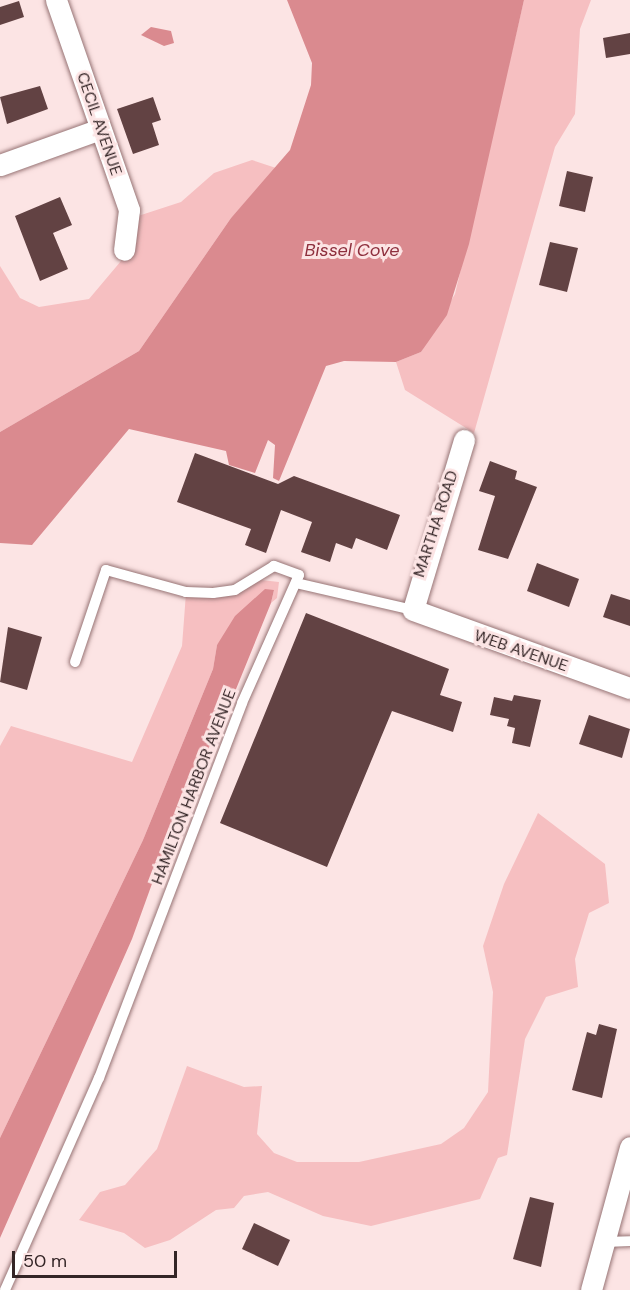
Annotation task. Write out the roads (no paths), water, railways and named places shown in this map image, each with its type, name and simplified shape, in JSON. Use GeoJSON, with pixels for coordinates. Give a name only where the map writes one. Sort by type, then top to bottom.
{"type":"FeatureCollection","features":[{"type":"Feature","properties":{"kind":"street","name":"CECIL AVENUE"},"geometry":{"type":"LineString","coordinates":[[56,0],[129,210],[124,250]]}},
{"type":"Feature","properties":{"kind":"street"},"geometry":{"type":"LineString","coordinates":[[0,165],[100,129]]}},
{"type":"Feature","properties":{"kind":"street","name":"MARTHA ROAD"},"geometry":{"type":"LineString","coordinates":[[413,609],[464,440]]}},
{"type":"Feature","properties":{"kind":"street","name":"WEB AVENUE"},"geometry":{"type":"LineString","coordinates":[[413,609],[630,688]]}},
{"type":"Feature","properties":{"kind":"street"},"geometry":{"type":"LineString","coordinates":[[591,1290],[630,1147]]}},
{"type":"Feature","properties":{"kind":"lane"},"geometry":{"type":"LineString","coordinates":[[75,662],[106,570],[186,592],[213,593],[235,590],[274,566],[299,575],[296,583],[413,609]]}},
{"type":"Feature","properties":{"kind":"lane","name":"HAMILTON HARBOR AVENUE"},"geometry":{"type":"LineString","coordinates":[[5,1290],[99,1078],[242,703],[296,583]]}},
{"type":"Feature","properties":{"kind":"lane"},"geometry":{"type":"LineString","coordinates":[[604,1242],[630,1241]]}},
{"type":"Feature","properties":{"kind":"water","name":"Bissel Cove"},"geometry":{"type":"Polygon","coordinates":[[[287,0],[524,0],[469,244],[447,315],[421,352],[396,362],[344,361],[326,366],[279,481],[273,478],[275,445],[268,440],[255,473],[229,465],[226,451],[129,429],[32,545],[0,543],[0,432],[139,351],[231,218],[290,150],[311,85],[312,63],[287,0]]]}},
{"type":"Feature","properties":{"kind":"water"},"geometry":{"type":"Polygon","coordinates":[[[151,27],[171,31],[174,43],[164,46],[141,35],[151,27]]]}},
{"type":"Feature","properties":{"kind":"water"},"geometry":{"type":"Polygon","coordinates":[[[265,589],[274,590],[271,603],[221,726],[187,787],[132,939],[0,1238],[0,1138],[143,840],[213,669],[217,645],[235,616],[265,589]]]}}]}
